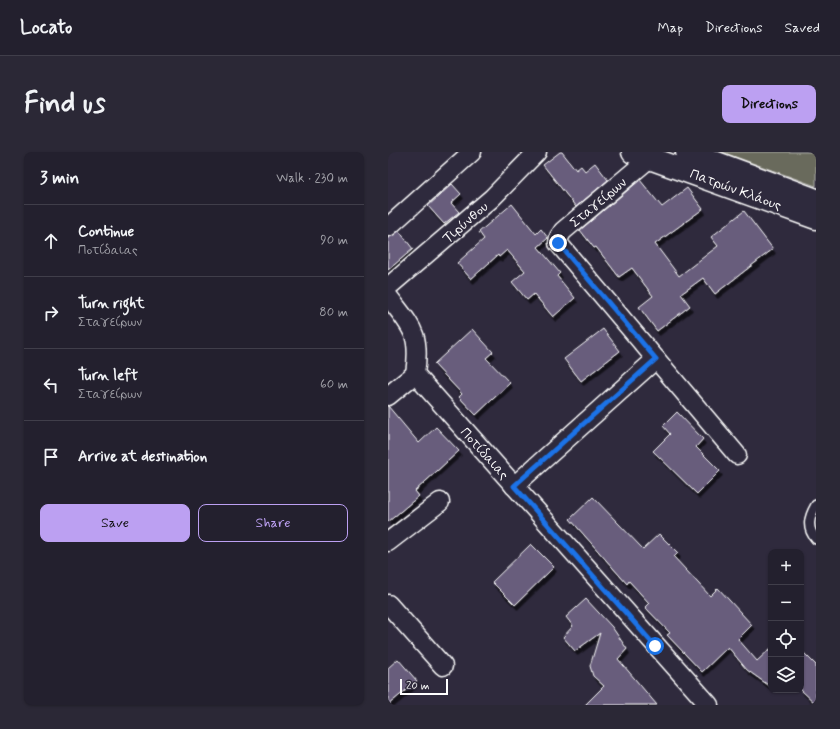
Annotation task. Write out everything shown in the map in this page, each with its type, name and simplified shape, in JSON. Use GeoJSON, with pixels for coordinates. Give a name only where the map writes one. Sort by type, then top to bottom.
{"type":"FeatureCollection","features":[{"type":"Feature","properties":{"kind":"main road","name":"Πατρών Κλάους"},"geometry":{"type":"LineString","coordinates":[[687,152],[816,200]]}},
{"type":"Feature","properties":{"kind":"main road","name":"Πατρών Κλάους"},"geometry":{"type":"LineString","coordinates":[[641,155],[816,218]]}},
{"type":"Feature","properties":{"kind":"street"},"geometry":{"type":"LineString","coordinates":[[388,227],[472,152]]}},
{"type":"Feature","properties":{"kind":"street","name":"Τιρύνθου"},"geometry":{"type":"LineString","coordinates":[[388,287],[492,198],[537,152]]}},
{"type":"Feature","properties":{"kind":"street","name":"Σταγείρων"},"geometry":{"type":"LineString","coordinates":[[641,155],[563,231],[559,237],[558,243],[737,454]]}},
{"type":"Feature","properties":{"kind":"street"},"geometry":{"type":"LineString","coordinates":[[388,296],[410,326],[418,350],[415,374],[388,396]]}},
{"type":"Feature","properties":{"kind":"street"},"geometry":{"type":"LineString","coordinates":[[514,486],[656,359]]}},
{"type":"Feature","properties":{"kind":"street","name":"Ποτίδαιας"},"geometry":{"type":"LineString","coordinates":[[415,374],[709,705]]}},
{"type":"Feature","properties":{"kind":"street"},"geometry":{"type":"LineString","coordinates":[[388,542],[440,502]]}},
{"type":"Feature","properties":{"kind":"street"},"geometry":{"type":"LineString","coordinates":[[388,604],[443,666]]}},
{"type":"Feature","properties":{"kind":"lane"},"geometry":{"type":"LineString","coordinates":[[815,536],[809,521],[816,505]]}},
{"type":"Feature","properties":{"kind":"green space"},"geometry":{"type":"Polygon","coordinates":[[[722,152],[816,152],[816,186],[722,152]]]}},
{"type":"Feature","properties":{"kind":"building"},"geometry":{"type":"Polygon","coordinates":[[[562,152],[576,170],[581,166],[585,171],[595,163],[608,180],[576,207],[543,165],[562,152]]]}},
{"type":"Feature","properties":{"kind":"building"},"geometry":{"type":"Polygon","coordinates":[[[640,180],[662,207],[687,188],[703,209],[655,244],[679,276],[718,246],[711,237],[744,211],[773,249],[715,294],[703,278],[681,294],[690,306],[657,331],[639,307],[653,296],[632,268],[619,277],[596,247],[594,248],[580,230],[640,180]]]}},
{"type":"Feature","properties":{"kind":"building"},"geometry":{"type":"Polygon","coordinates":[[[452,184],[461,194],[451,203],[459,212],[444,224],[428,206],[452,184]]]}},
{"type":"Feature","properties":{"kind":"building"},"geometry":{"type":"Polygon","coordinates":[[[512,204],[536,234],[541,229],[548,238],[538,247],[560,273],[557,276],[575,298],[553,317],[534,294],[527,300],[512,282],[525,271],[507,250],[499,257],[498,255],[471,279],[457,263],[484,239],[479,232],[512,204]]]}},
{"type":"Feature","properties":{"kind":"building"},"geometry":{"type":"Polygon","coordinates":[[[399,231],[413,249],[388,270],[388,237],[399,231]]]}},
{"type":"Feature","properties":{"kind":"building"},"geometry":{"type":"Polygon","coordinates":[[[472,329],[493,352],[486,358],[510,383],[476,415],[459,397],[462,394],[434,364],[472,329]]]}},
{"type":"Feature","properties":{"kind":"building"},"geometry":{"type":"Polygon","coordinates":[[[603,329],[620,351],[581,381],[564,359],[603,329]]]}},
{"type":"Feature","properties":{"kind":"building"},"geometry":{"type":"Polygon","coordinates":[[[388,406],[419,443],[436,427],[459,451],[415,491],[419,496],[388,522],[388,406]]]}},
{"type":"Feature","properties":{"kind":"building"},"geometry":{"type":"Polygon","coordinates":[[[677,412],[703,439],[696,447],[720,471],[697,494],[653,451],[670,434],[663,426],[677,412]]]}},
{"type":"Feature","properties":{"kind":"building"},"geometry":{"type":"Polygon","coordinates":[[[593,497],[643,549],[659,534],[678,553],[674,557],[710,596],[718,588],[752,625],[738,639],[757,661],[768,651],[768,685],[747,670],[728,647],[702,672],[667,635],[670,633],[645,607],[649,603],[629,581],[627,584],[570,519],[593,497]]]}},
{"type":"Feature","properties":{"kind":"building"},"geometry":{"type":"Polygon","coordinates":[[[531,544],[554,567],[515,605],[492,582],[531,544]]]}},
{"type":"Feature","properties":{"kind":"building"},"geometry":{"type":"Polygon","coordinates":[[[586,599],[612,627],[627,649],[618,659],[657,705],[585,705],[604,686],[593,676],[590,666],[600,633],[575,651],[563,637],[573,626],[566,617],[586,599]]]}},
{"type":"Feature","properties":{"kind":"building"},"geometry":{"type":"Polygon","coordinates":[[[804,653],[816,665],[816,704],[804,693],[804,653]]]}},
{"type":"Feature","properties":{"kind":"building"},"geometry":{"type":"Polygon","coordinates":[[[398,659],[417,681],[388,705],[388,668],[398,659]]]}},
{"type":"Feature","properties":{"kind":"route"},"geometry":{"type":"LineString","coordinates":[[558,243],[656,359],[514,486],[655,646]]}}]}
